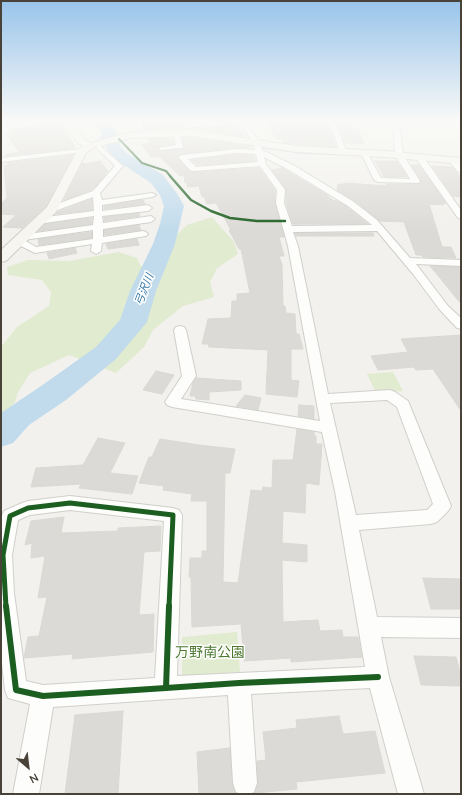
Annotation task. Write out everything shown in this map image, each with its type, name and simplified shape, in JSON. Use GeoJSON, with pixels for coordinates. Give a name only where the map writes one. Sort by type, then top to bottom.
{"type":"FeatureCollection","features":[{"type":"Feature","properties":{"kind":"street"},"geometry":{"type":"LineString","coordinates":[[1,160],[26,156]]}},
{"type":"Feature","properties":{"kind":"street"},"geometry":{"type":"LineString","coordinates":[[1,258],[52,209],[86,156]]}},
{"type":"Feature","properties":{"kind":"street"},"geometry":{"type":"LineString","coordinates":[[52,209],[96,193],[119,166],[106,156]]}},
{"type":"Feature","properties":{"kind":"street"},"geometry":{"type":"LineString","coordinates":[[190,156],[182,157],[194,169],[246,156]]}},
{"type":"Feature","properties":{"kind":"street"},"geometry":{"type":"LineString","coordinates":[[261,156],[281,190],[280,203],[293,246],[322,399],[349,523],[378,677],[411,794]]}},
{"type":"Feature","properties":{"kind":"street"},"geometry":{"type":"LineString","coordinates":[[266,156],[292,168],[351,204],[380,228],[444,308],[461,325]]}},
{"type":"Feature","properties":{"kind":"street"},"geometry":{"type":"LineString","coordinates":[[366,156],[378,180],[416,181],[400,156]]}},
{"type":"Feature","properties":{"kind":"street"},"geometry":{"type":"LineString","coordinates":[[419,156],[461,216]]}},
{"type":"Feature","properties":{"kind":"street"},"geometry":{"type":"LineString","coordinates":[[420,156],[457,160],[461,170]]}},
{"type":"Feature","properties":{"kind":"street"},"geometry":{"type":"LineString","coordinates":[[96,193],[98,203],[98,240],[96,251]]}},
{"type":"Feature","properties":{"kind":"street"},"geometry":{"type":"LineString","coordinates":[[98,203],[152,195]]}},
{"type":"Feature","properties":{"kind":"street"},"geometry":{"type":"LineString","coordinates":[[38,221],[148,208]]}},
{"type":"Feature","properties":{"kind":"street"},"geometry":{"type":"LineString","coordinates":[[20,240],[151,220]]}},
{"type":"Feature","properties":{"kind":"street"},"geometry":{"type":"LineString","coordinates":[[288,229],[380,228]]}},
{"type":"Feature","properties":{"kind":"street"},"geometry":{"type":"LineString","coordinates":[[20,240],[35,250],[143,234]]}},
{"type":"Feature","properties":{"kind":"street"},"geometry":{"type":"LineString","coordinates":[[407,260],[461,263]]}},
{"type":"Feature","properties":{"kind":"street"},"geometry":{"type":"LineString","coordinates":[[180,330],[189,376],[172,402],[328,428]]}},
{"type":"Feature","properties":{"kind":"street"},"geometry":{"type":"LineString","coordinates":[[322,399],[390,395],[403,404],[442,506],[431,517],[349,523]]}},
{"type":"Feature","properties":{"kind":"street"},"geometry":{"type":"LineString","coordinates":[[166,688],[173,515],[70,503],[28,508],[10,516],[3,555],[4,592],[16,690],[44,696],[166,688],[239,683],[378,677]]}},
{"type":"Feature","properties":{"kind":"street"},"geometry":{"type":"LineString","coordinates":[[368,627],[461,628]]}},
{"type":"Feature","properties":{"kind":"street"},"geometry":{"type":"LineString","coordinates":[[239,683],[245,783]]}},
{"type":"Feature","properties":{"kind":"street"},"geometry":{"type":"LineString","coordinates":[[26,794],[44,696]]}},
{"type":"Feature","properties":{"kind":"green space"},"geometry":{"type":"Polygon","coordinates":[[[212,217],[234,242],[238,254],[217,268],[210,282],[214,297],[183,306],[153,330],[144,347],[116,373],[69,355],[30,373],[18,392],[15,402],[1,417],[1,347],[17,327],[49,306],[51,292],[42,280],[8,275],[7,267],[28,260],[69,261],[119,252],[137,258],[140,265],[161,277],[162,249],[187,225],[212,217]]]}},
{"type":"Feature","properties":{"kind":"green space"},"geometry":{"type":"Polygon","coordinates":[[[393,372],[403,391],[376,393],[367,374],[393,372]]]}},
{"type":"Feature","properties":{"kind":"green space","name":"万野南公園"},"geometry":{"type":"Polygon","coordinates":[[[237,632],[240,672],[182,676],[182,637],[237,632]]]}},
{"type":"Feature","properties":{"kind":"building"},"geometry":{"type":"Polygon","coordinates":[[[72,156],[46,206],[22,228],[3,227],[16,215],[1,214],[1,204],[7,198],[4,166],[7,165],[7,163],[72,156]]]}},
{"type":"Feature","properties":{"kind":"building"},"geometry":{"type":"Polygon","coordinates":[[[178,156],[177,157],[191,172],[259,168],[275,190],[275,203],[284,237],[279,237],[284,256],[279,256],[282,265],[283,306],[285,306],[286,313],[295,314],[296,334],[299,334],[303,349],[291,349],[291,380],[299,381],[297,397],[266,394],[268,350],[209,347],[208,344],[202,344],[208,319],[231,318],[232,301],[237,301],[237,294],[250,293],[241,249],[239,249],[229,230],[231,230],[216,203],[207,204],[204,196],[202,197],[199,186],[187,187],[184,175],[180,176],[160,157],[151,157],[178,156]]]}},
{"type":"Feature","properties":{"kind":"building"},"geometry":{"type":"Polygon","coordinates":[[[221,156],[254,156],[256,161],[197,165],[191,160],[221,156]]]}},
{"type":"Feature","properties":{"kind":"building"},"geometry":{"type":"Polygon","coordinates":[[[100,161],[108,171],[96,186],[91,190],[64,200],[83,163],[100,161]]]}},
{"type":"Feature","properties":{"kind":"building"},"geometry":{"type":"Polygon","coordinates":[[[375,161],[397,161],[407,177],[384,177],[375,161]]]}},
{"type":"Feature","properties":{"kind":"building"},"geometry":{"type":"Polygon","coordinates":[[[411,165],[419,165],[446,203],[443,203],[444,205],[429,204],[442,247],[451,247],[456,258],[423,257],[421,255],[416,255],[404,222],[380,221],[355,201],[337,190],[338,184],[345,183],[388,186],[386,184],[419,184],[421,180],[411,165]]]}},
{"type":"Feature","properties":{"kind":"building"},"geometry":{"type":"Polygon","coordinates":[[[432,166],[452,167],[461,178],[461,197],[453,196],[432,166]]]}},
{"type":"Feature","properties":{"kind":"building"},"geometry":{"type":"Polygon","coordinates":[[[282,168],[327,195],[335,202],[335,200],[347,207],[368,224],[293,224],[286,203],[286,189],[272,170],[282,168]]]}},
{"type":"Feature","properties":{"kind":"building"},"geometry":{"type":"Polygon","coordinates":[[[92,199],[92,210],[56,214],[58,212],[92,199]]]}},
{"type":"Feature","properties":{"kind":"building"},"geometry":{"type":"Polygon","coordinates":[[[143,200],[145,204],[104,209],[104,206],[143,200]]]}},
{"type":"Feature","properties":{"kind":"building"},"geometry":{"type":"Polygon","coordinates":[[[139,213],[140,216],[104,221],[104,217],[139,213]]]}},
{"type":"Feature","properties":{"kind":"building"},"geometry":{"type":"Polygon","coordinates":[[[92,218],[92,224],[39,231],[45,224],[92,218]]]}},
{"type":"Feature","properties":{"kind":"building"},"geometry":{"type":"Polygon","coordinates":[[[139,225],[141,230],[104,235],[104,230],[139,225]]]}},
{"type":"Feature","properties":{"kind":"building"},"geometry":{"type":"Polygon","coordinates":[[[92,232],[92,238],[39,245],[38,239],[92,232]]]}},
{"type":"Feature","properties":{"kind":"building"},"geometry":{"type":"Polygon","coordinates":[[[295,233],[373,233],[374,236],[296,236],[295,233]]]}},
{"type":"Feature","properties":{"kind":"building"},"geometry":{"type":"Polygon","coordinates":[[[137,239],[139,245],[108,249],[106,244],[137,239]]]}},
{"type":"Feature","properties":{"kind":"building"},"geometry":{"type":"Polygon","coordinates":[[[75,248],[77,253],[49,259],[47,253],[75,248]]]}},
{"type":"Feature","properties":{"kind":"building"},"geometry":{"type":"Polygon","coordinates":[[[430,266],[460,267],[461,304],[440,278],[430,266]]]}},
{"type":"Feature","properties":{"kind":"building"},"geometry":{"type":"Polygon","coordinates":[[[461,335],[461,411],[433,369],[416,370],[414,367],[378,370],[371,356],[408,352],[401,339],[461,335]]]}},
{"type":"Feature","properties":{"kind":"building"},"geometry":{"type":"Polygon","coordinates":[[[156,371],[174,375],[162,394],[143,390],[156,371]]]}},
{"type":"Feature","properties":{"kind":"building"},"geometry":{"type":"Polygon","coordinates":[[[196,378],[241,381],[241,390],[209,392],[209,400],[196,399],[195,396],[190,396],[193,383],[196,378]]]}},
{"type":"Feature","properties":{"kind":"building"},"geometry":{"type":"Polygon","coordinates":[[[245,395],[261,398],[258,410],[236,406],[245,395]]]}},
{"type":"Feature","properties":{"kind":"building"},"geometry":{"type":"Polygon","coordinates":[[[299,405],[314,406],[314,419],[298,416],[299,405]]]}},
{"type":"Feature","properties":{"kind":"building"},"geometry":{"type":"Polygon","coordinates":[[[297,429],[314,432],[314,436],[316,436],[316,444],[322,444],[319,485],[306,483],[305,513],[283,511],[282,543],[307,545],[307,562],[282,560],[283,622],[318,620],[320,631],[342,630],[343,637],[358,637],[362,657],[291,662],[291,658],[244,661],[241,624],[192,627],[191,577],[189,577],[190,558],[202,558],[202,551],[207,551],[207,501],[191,501],[192,494],[163,490],[164,486],[139,483],[149,457],[152,457],[160,439],[235,449],[230,473],[225,473],[223,582],[238,583],[251,490],[262,491],[263,487],[272,488],[273,460],[293,460],[297,429]]]}},
{"type":"Feature","properties":{"kind":"building"},"geometry":{"type":"Polygon","coordinates":[[[98,438],[125,443],[110,473],[138,476],[132,494],[79,488],[81,484],[31,487],[36,468],[83,465],[98,438]]]}},
{"type":"Feature","properties":{"kind":"building"},"geometry":{"type":"Polygon","coordinates":[[[64,517],[61,533],[118,531],[118,528],[161,526],[160,551],[144,552],[139,615],[154,614],[153,652],[72,659],[73,654],[24,658],[28,637],[39,636],[47,597],[38,598],[45,556],[31,558],[32,543],[25,545],[31,521],[64,517]]]}},
{"type":"Feature","properties":{"kind":"building"},"geometry":{"type":"Polygon","coordinates":[[[423,578],[461,579],[461,609],[431,609],[423,578]]]}},
{"type":"Feature","properties":{"kind":"building"},"geometry":{"type":"Polygon","coordinates":[[[414,656],[456,657],[461,676],[461,686],[421,685],[414,656]]]}},
{"type":"Feature","properties":{"kind":"building"},"geometry":{"type":"Polygon","coordinates":[[[123,711],[118,794],[65,794],[75,715],[123,711]]]}},
{"type":"Feature","properties":{"kind":"building"},"geometry":{"type":"Polygon","coordinates":[[[339,716],[343,734],[375,731],[385,773],[296,782],[297,789],[255,793],[258,783],[257,761],[266,760],[263,732],[297,728],[296,720],[339,716]]]}},
{"type":"Feature","properties":{"kind":"building"},"geometry":{"type":"Polygon","coordinates":[[[230,748],[232,783],[237,794],[199,794],[197,752],[230,748]]]}},
{"type":"Feature","properties":{"kind":"waterway","name":"弓沢川"},"geometry":{"type":"LineString","coordinates":[[1,434],[17,417],[55,392],[106,353],[133,322],[143,291],[164,244],[174,206],[169,195],[157,179],[121,156]]}},
{"type":"Feature","properties":{"kind":"cycle path"},"geometry":{"type":"LineString","coordinates":[[135,156],[142,163],[166,171],[191,200],[211,211],[230,218],[257,221],[285,221]]}},
{"type":"Feature","properties":{"kind":"cycle path"},"geometry":{"type":"LineString","coordinates":[[166,688],[173,515],[70,503],[28,508],[10,516],[3,555],[4,593],[16,690],[43,696],[166,688],[239,683],[378,677]]}}]}
